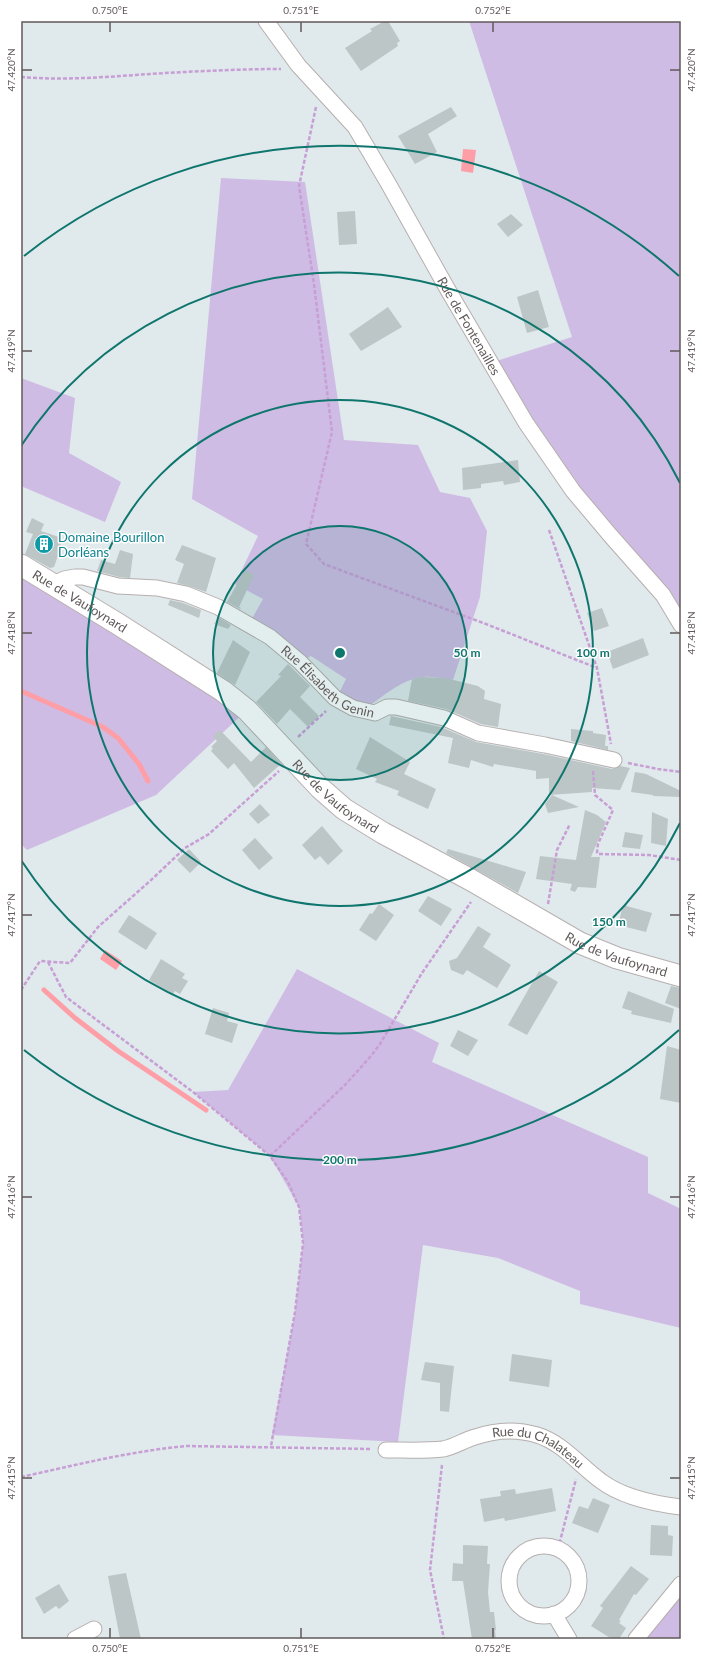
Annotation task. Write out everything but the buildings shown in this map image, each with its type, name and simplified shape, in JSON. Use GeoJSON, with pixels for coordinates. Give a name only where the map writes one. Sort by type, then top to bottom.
{"type":"FeatureCollection","features":[{"type":"Feature","properties":{"kind":"street","name":"Rue de Fontenailles"},"geometry":{"type":"LineString","coordinates":[[266,21],[298,65],[320,87],[355,127],[526,423],[573,491],[664,595],[681,625]]}},
{"type":"Feature","properties":{"kind":"street","name":"Rue de Vaufoynard"},"geometry":{"type":"LineString","coordinates":[[21,565],[54,584],[223,691],[246,710],[331,798],[344,809],[383,833],[482,886],[580,942],[617,958],[681,976]]}},
{"type":"Feature","properties":{"kind":"street","name":"Rue Élisabeth Genin"},"geometry":{"type":"LineString","coordinates":[[54,584],[64,579],[83,577],[118,586],[171,590],[203,600],[236,616],[270,637],[300,662],[335,698],[348,706],[375,713],[387,707],[396,707],[444,718],[478,733],[552,746],[614,760]]}},
{"type":"Feature","properties":{"kind":"street","name":"Rue du Chalateau"},"geometry":{"type":"LineString","coordinates":[[386,1450],[444,1449],[475,1437],[495,1432],[515,1431],[538,1436],[561,1447],[602,1482],[624,1493],[653,1504],[681,1507]]}},
{"type":"Feature","properties":{"kind":"street"},"geometry":{"type":"LineString","coordinates":[[542,1546],[558,1549],[572,1559],[577,1569],[579,1580],[577,1592],[572,1602],[564,1610],[554,1614],[542,1616],[531,1613],[521,1607],[513,1598],[510,1586],[510,1575],[514,1564],[521,1554],[531,1548],[542,1546]]}},
{"type":"Feature","properties":{"kind":"street"},"geometry":{"type":"LineString","coordinates":[[636,1639],[681,1584]]}},
{"type":"Feature","properties":{"kind":"street"},"geometry":{"type":"LineString","coordinates":[[554,1614],[569,1639]]}},
{"type":"Feature","properties":{"kind":"street"},"geometry":{"type":"LineString","coordinates":[[75,1639],[94,1629]]}},
{"type":"Feature","properties":{"kind":"path"},"geometry":{"type":"LineString","coordinates":[[21,77],[48,79],[112,77],[209,71],[288,69],[294,68],[298,65]]}},
{"type":"Feature","properties":{"kind":"path"},"geometry":{"type":"LineString","coordinates":[[320,87],[299,186],[314,284],[332,432],[306,544],[324,564],[486,624],[596,668]]}},
{"type":"Feature","properties":{"kind":"path"},"geometry":{"type":"LineString","coordinates":[[549,530],[596,668],[614,760],[681,772]]}},
{"type":"Feature","properties":{"kind":"path"},"geometry":{"type":"LineString","coordinates":[[21,990],[40,961],[70,963],[98,927],[185,848],[209,834],[288,754],[326,711],[335,698]]}},
{"type":"Feature","properties":{"kind":"path"},"geometry":{"type":"LineString","coordinates":[[593,769],[595,795],[613,810],[596,852],[598,854],[650,855],[681,860]]}},
{"type":"Feature","properties":{"kind":"path"},"geometry":{"type":"LineString","coordinates":[[543,922],[548,907],[556,850],[570,824]]}},
{"type":"Feature","properties":{"kind":"path"},"geometry":{"type":"LineString","coordinates":[[270,1156],[345,1085],[371,1056],[380,1044],[418,979],[482,886]]}},
{"type":"Feature","properties":{"kind":"path"},"geometry":{"type":"LineString","coordinates":[[48,962],[66,997],[193,1092],[270,1156],[288,1182],[299,1207],[303,1243],[295,1312],[271,1446]]}},
{"type":"Feature","properties":{"kind":"path"},"geometry":{"type":"LineString","coordinates":[[21,1477],[168,1447],[271,1446],[386,1450]]}},
{"type":"Feature","properties":{"kind":"path"},"geometry":{"type":"LineString","coordinates":[[444,1449],[430,1570],[444,1639]]}},
{"type":"Feature","properties":{"kind":"path"},"geometry":{"type":"LineString","coordinates":[[558,1549],[580,1464]]}},
{"type":"Feature","properties":{"kind":"shaded area"},"geometry":{"type":"Polygon","coordinates":[[[469,21],[681,21],[681,625],[610,535],[490,363],[572,337],[469,21]]]}},
{"type":"Feature","properties":{"kind":"shaded area"},"geometry":{"type":"Polygon","coordinates":[[[463,149],[476,150],[473,173],[461,171],[463,149]]]}},
{"type":"Feature","properties":{"kind":"shaded area"},"geometry":{"type":"Polygon","coordinates":[[[221,178],[305,182],[344,440],[418,445],[440,492],[470,498],[487,531],[480,597],[453,680],[424,677],[409,680],[369,706],[339,693],[346,679],[311,656],[300,662],[249,624],[263,599],[235,584],[258,536],[192,499],[221,178]]]}},
{"type":"Feature","properties":{"kind":"shaded area"},"geometry":{"type":"Polygon","coordinates":[[[21,378],[75,398],[69,453],[121,482],[105,522],[21,486],[21,378]]]}},
{"type":"Feature","properties":{"kind":"shaded area"},"geometry":{"type":"Polygon","coordinates":[[[21,565],[247,710],[156,795],[27,850],[21,844],[21,565]]]}},
{"type":"Feature","properties":{"kind":"shaded area"},"geometry":{"type":"Polygon","coordinates":[[[105,950],[122,961],[116,970],[100,959],[105,950]]]}},
{"type":"Feature","properties":{"kind":"shaded area"},"geometry":{"type":"Polygon","coordinates":[[[297,969],[439,1043],[432,1062],[648,1157],[648,1193],[681,1209],[681,1328],[580,1304],[580,1291],[498,1258],[423,1245],[398,1442],[272,1435],[295,1312],[303,1243],[299,1207],[270,1156],[193,1092],[228,1090],[297,969]]]}},
{"type":"Feature","properties":{"kind":"shaded area"},"geometry":{"type":"Polygon","coordinates":[[[681,1594],[681,1639],[645,1639],[681,1594]]]}},
{"type":"Feature","properties":{"kind":"waterway"},"geometry":{"type":"LineString","coordinates":[[21,691],[103,727],[118,738],[139,764],[148,781]]}},
{"type":"Feature","properties":{"kind":"waterway"},"geometry":{"type":"LineString","coordinates":[[44,990],[75,1018],[118,1051],[206,1110]]}},
{"type":"Feature","properties":{"kind":"place","name":"Domaine Bourillon Dorléans"},"geometry":{"type":"Point","coordinates":[44,544]}}]}
